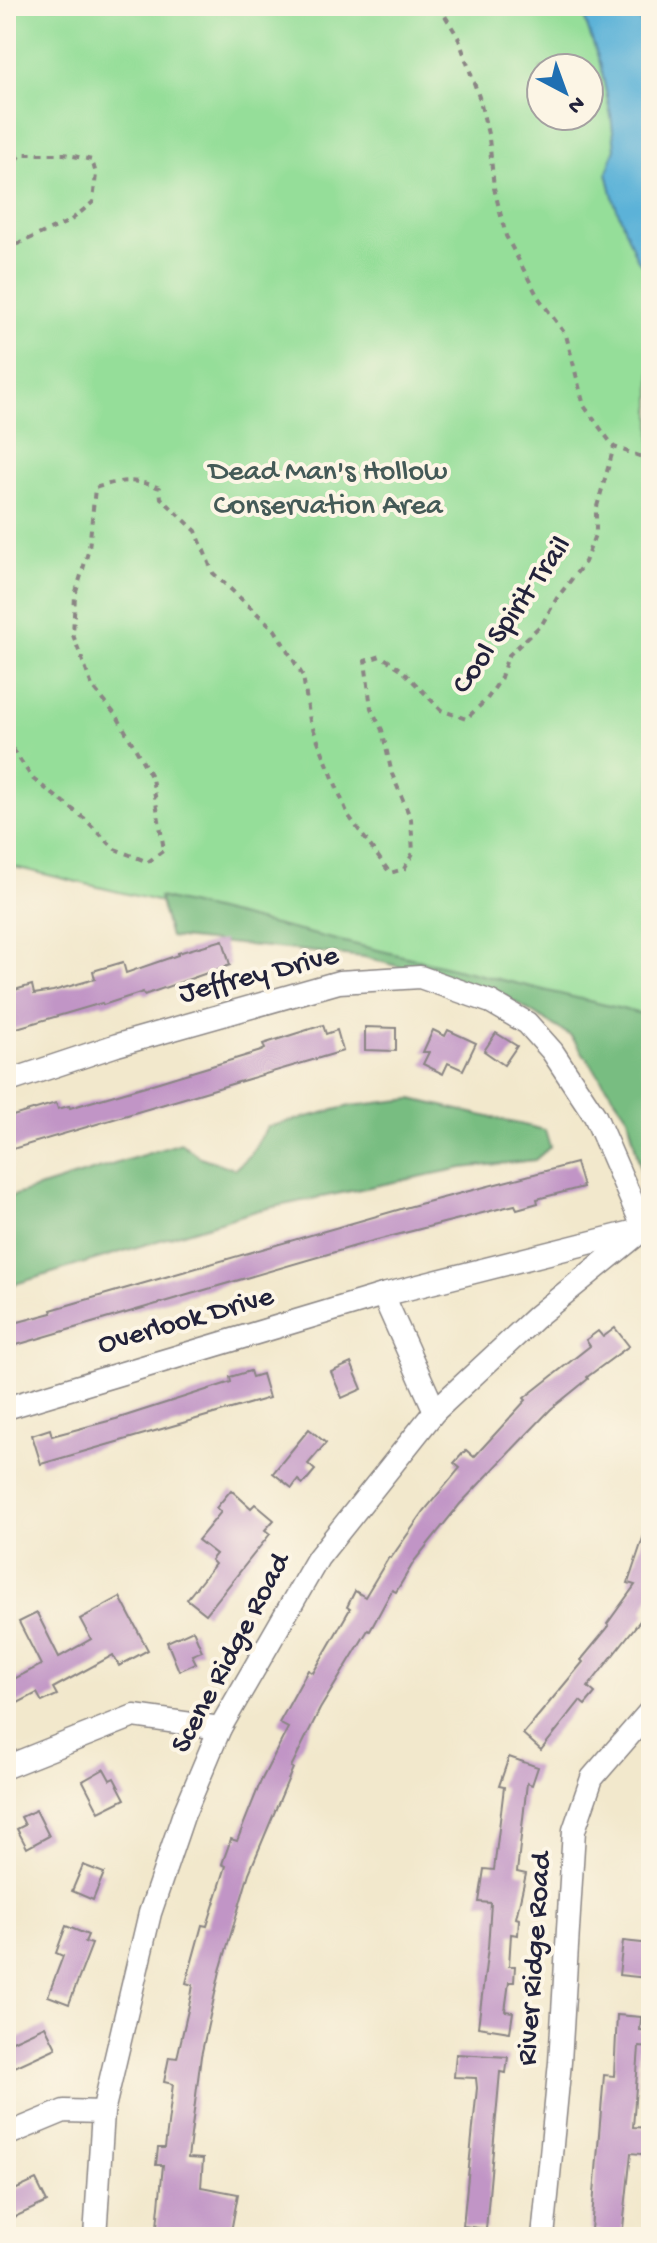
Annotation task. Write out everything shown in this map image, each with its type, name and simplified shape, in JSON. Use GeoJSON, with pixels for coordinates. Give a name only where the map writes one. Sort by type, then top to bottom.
{"type":"FeatureCollection","features":[{"type":"Feature","properties":{"kind":"street","name":"Jeffrey Drive"},"geometry":{"type":"LineString","coordinates":[[6,1082],[117,1045],[339,982],[420,977],[491,1002],[527,1023],[552,1051],[595,1116],[647,1228]]}},
{"type":"Feature","properties":{"kind":"street","name":"Overlook Drive"},"geometry":{"type":"LineString","coordinates":[[6,1408],[383,1295],[647,1228]]}},
{"type":"Feature","properties":{"kind":"street","name":"Scene Ridge Road"},"geometry":{"type":"LineString","coordinates":[[95,2237],[103,2112],[150,1913],[183,1816],[220,1728],[318,1558],[435,1411],[537,1316],[647,1228]]}},
{"type":"Feature","properties":{"kind":"street"},"geometry":{"type":"LineString","coordinates":[[383,1295],[435,1411]]}},
{"type":"Feature","properties":{"kind":"street","name":"River Ridge Road"},"geometry":{"type":"LineString","coordinates":[[543,2237],[560,2062],[574,1830],[592,1778],[643,1736],[651,1710]]}},
{"type":"Feature","properties":{"kind":"street"},"geometry":{"type":"LineString","coordinates":[[6,1767],[134,1716],[220,1728]]}},
{"type":"Feature","properties":{"kind":"street"},"geometry":{"type":"LineString","coordinates":[[6,2135],[64,2111],[103,2112]]}},
{"type":"Feature","properties":{"kind":"path"},"geometry":{"type":"LineString","coordinates":[[439,6],[458,37],[479,97],[489,138],[494,188],[506,236],[538,297],[566,335],[584,406],[614,447],[651,460]]}},
{"type":"Feature","properties":{"kind":"path"},"geometry":{"type":"LineString","coordinates":[[6,167],[23,154],[64,154],[92,160],[96,174],[93,202],[70,221],[6,249]]}},
{"type":"Feature","properties":{"kind":"path","name":"Cool Spirit Trail"},"geometry":{"type":"LineString","coordinates":[[6,739],[33,779],[84,818],[115,849],[148,862],[164,850],[152,778],[118,718],[92,686],[73,635],[75,595],[89,549],[95,488],[121,480],[147,483],[160,488],[161,498],[196,531],[213,573],[275,630],[303,676],[310,721],[348,815],[390,873],[404,869],[413,853],[411,819],[392,774],[382,730],[371,708],[365,661],[381,656],[401,669],[441,710],[466,719],[487,699],[500,680],[508,656],[542,624],[557,598],[585,562],[596,532],[596,510],[614,447]]}},
{"type":"Feature","properties":{"kind":"green space","name":"Dead Man's Hollow Conservation Area"},"geometry":{"type":"Polygon","coordinates":[[[6,6],[651,6],[651,1019],[6,865],[6,6]]]}},
{"type":"Feature","properties":{"kind":"green space"},"geometry":{"type":"Polygon","coordinates":[[[159,897],[651,1016],[651,1184],[641,1171],[628,1117],[571,1036],[505,996],[364,957],[170,937],[159,897]]]}},
{"type":"Feature","properties":{"kind":"green space"},"geometry":{"type":"Polygon","coordinates":[[[412,1099],[545,1130],[550,1147],[535,1160],[462,1168],[259,1210],[6,1287],[6,1198],[181,1143],[200,1157],[235,1169],[250,1155],[267,1127],[350,1106],[412,1099]]]}},
{"type":"Feature","properties":{"kind":"water"},"geometry":{"type":"Polygon","coordinates":[[[583,6],[633,6],[651,44],[651,278],[636,257],[614,201],[607,173],[615,148],[605,87],[605,52],[596,52],[583,6]]]}},
{"type":"Feature","properties":{"kind":"building"},"geometry":{"type":"Polygon","coordinates":[[[223,940],[230,965],[144,995],[143,992],[10,1030],[6,1004],[14,1001],[11,991],[32,985],[34,994],[53,991],[95,979],[93,971],[123,962],[126,973],[223,940]]]}},
{"type":"Feature","properties":{"kind":"building"},"geometry":{"type":"Polygon","coordinates":[[[323,1025],[326,1034],[337,1030],[343,1051],[6,1151],[6,1118],[56,1103],[58,1109],[70,1108],[159,1082],[261,1051],[265,1049],[263,1044],[323,1025]]]}},
{"type":"Feature","properties":{"kind":"building"},"geometry":{"type":"Polygon","coordinates":[[[365,1027],[396,1028],[396,1051],[365,1050],[365,1027]]]}},
{"type":"Feature","properties":{"kind":"building"},"geometry":{"type":"Polygon","coordinates":[[[433,1030],[445,1036],[448,1030],[476,1043],[463,1070],[448,1063],[443,1074],[423,1064],[429,1052],[423,1052],[433,1030]]]}},
{"type":"Feature","properties":{"kind":"building"},"geometry":{"type":"Polygon","coordinates":[[[496,1033],[517,1046],[504,1065],[484,1051],[496,1033]]]}},
{"type":"Feature","properties":{"kind":"building"},"geometry":{"type":"Polygon","coordinates":[[[576,1163],[583,1187],[537,1199],[538,1203],[517,1209],[515,1205],[502,1208],[369,1242],[13,1346],[7,1325],[52,1313],[51,1310],[408,1207],[576,1163]]]}},
{"type":"Feature","properties":{"kind":"building"},"geometry":{"type":"Polygon","coordinates":[[[615,1328],[629,1346],[551,1409],[460,1504],[415,1560],[396,1592],[392,1590],[370,1631],[320,1709],[291,1767],[249,1873],[220,1971],[201,2056],[188,2158],[203,2159],[201,2187],[238,2194],[230,2237],[156,2237],[163,2165],[156,2165],[158,2148],[165,2148],[173,2084],[164,2082],[169,2057],[177,2058],[191,1997],[193,1985],[186,1983],[202,1925],[207,1926],[226,1866],[222,1864],[231,1839],[237,1841],[261,1781],[288,1728],[279,1723],[308,1670],[313,1673],[350,1609],[347,1607],[355,1591],[365,1597],[389,1557],[460,1468],[454,1463],[466,1450],[474,1457],[526,1400],[524,1398],[590,1346],[586,1340],[598,1331],[603,1337],[615,1328]]]}},
{"type":"Feature","properties":{"kind":"building"},"geometry":{"type":"Polygon","coordinates":[[[351,1363],[362,1389],[342,1398],[331,1372],[351,1363]]]}},
{"type":"Feature","properties":{"kind":"building"},"geometry":{"type":"Polygon","coordinates":[[[250,1371],[252,1377],[262,1374],[269,1398],[41,1464],[32,1435],[50,1429],[52,1436],[116,1419],[231,1382],[230,1377],[250,1371]]]}},
{"type":"Feature","properties":{"kind":"building"},"geometry":{"type":"Polygon","coordinates":[[[309,1429],[326,1443],[308,1464],[315,1470],[303,1484],[298,1480],[292,1488],[273,1473],[309,1429]]]}},
{"type":"Feature","properties":{"kind":"building"},"geometry":{"type":"Polygon","coordinates":[[[231,1490],[251,1508],[255,1504],[274,1520],[265,1530],[270,1534],[206,1614],[187,1599],[215,1564],[211,1560],[216,1554],[198,1540],[221,1512],[216,1508],[231,1490]]]}},
{"type":"Feature","properties":{"kind":"building"},"geometry":{"type":"Polygon","coordinates":[[[648,1523],[651,1524],[651,1591],[643,1611],[646,1613],[588,1687],[595,1693],[585,1705],[580,1701],[541,1750],[523,1734],[583,1662],[581,1660],[609,1626],[607,1624],[635,1585],[628,1583],[648,1523]]]}},
{"type":"Feature","properties":{"kind":"building"},"geometry":{"type":"Polygon","coordinates":[[[120,1597],[148,1650],[119,1666],[113,1655],[53,1688],[57,1695],[42,1702],[37,1693],[6,1709],[6,1683],[41,1665],[19,1622],[37,1613],[59,1657],[91,1639],[80,1619],[120,1597]]]}},
{"type":"Feature","properties":{"kind":"building"},"geometry":{"type":"Polygon","coordinates":[[[193,1630],[202,1651],[192,1655],[196,1663],[179,1671],[167,1642],[193,1630]]]}},
{"type":"Feature","properties":{"kind":"building"},"geometry":{"type":"Polygon","coordinates":[[[509,1757],[538,1767],[532,1785],[527,1783],[517,1872],[526,1874],[516,1918],[519,1919],[518,1935],[511,1934],[509,1966],[515,1966],[514,1982],[509,1982],[505,2011],[513,2012],[510,2032],[478,2027],[491,1903],[479,1902],[484,1869],[494,1870],[504,1787],[499,1786],[509,1757]]]}},
{"type":"Feature","properties":{"kind":"building"},"geometry":{"type":"Polygon","coordinates":[[[104,1769],[110,1780],[114,1778],[125,1799],[99,1812],[83,1781],[104,1769]]]}},
{"type":"Feature","properties":{"kind":"building"},"geometry":{"type":"Polygon","coordinates":[[[36,1810],[49,1836],[27,1848],[17,1829],[25,1825],[21,1817],[36,1810]]]}},
{"type":"Feature","properties":{"kind":"building"},"geometry":{"type":"Polygon","coordinates":[[[83,1865],[104,1873],[93,1900],[72,1891],[83,1865]]]}},
{"type":"Feature","properties":{"kind":"building"},"geometry":{"type":"Polygon","coordinates":[[[66,1926],[88,1935],[85,1942],[92,1944],[69,2004],[48,1996],[63,1956],[56,1953],[66,1926]]]}},
{"type":"Feature","properties":{"kind":"building"},"geometry":{"type":"Polygon","coordinates":[[[623,1941],[651,1944],[647,1978],[619,1975],[623,1941]]]}},
{"type":"Feature","properties":{"kind":"building"},"geometry":{"type":"Polygon","coordinates":[[[617,2015],[641,2017],[640,2030],[651,2031],[651,2048],[639,2047],[633,2127],[651,2128],[651,2155],[631,2153],[622,2237],[601,2237],[601,2231],[591,2230],[604,2075],[614,2076],[617,2015]]]}},
{"type":"Feature","properties":{"kind":"building"},"geometry":{"type":"Polygon","coordinates":[[[45,2026],[56,2048],[6,2071],[6,2044],[45,2026]]]}},
{"type":"Feature","properties":{"kind":"building"},"geometry":{"type":"Polygon","coordinates":[[[456,2054],[508,2057],[506,2073],[500,2072],[486,2229],[463,2226],[477,2088],[476,2078],[454,2077],[456,2054]]]}},
{"type":"Feature","properties":{"kind":"building"},"geometry":{"type":"Polygon","coordinates":[[[36,2180],[47,2202],[6,2221],[6,2194],[36,2180]]]}}]}
